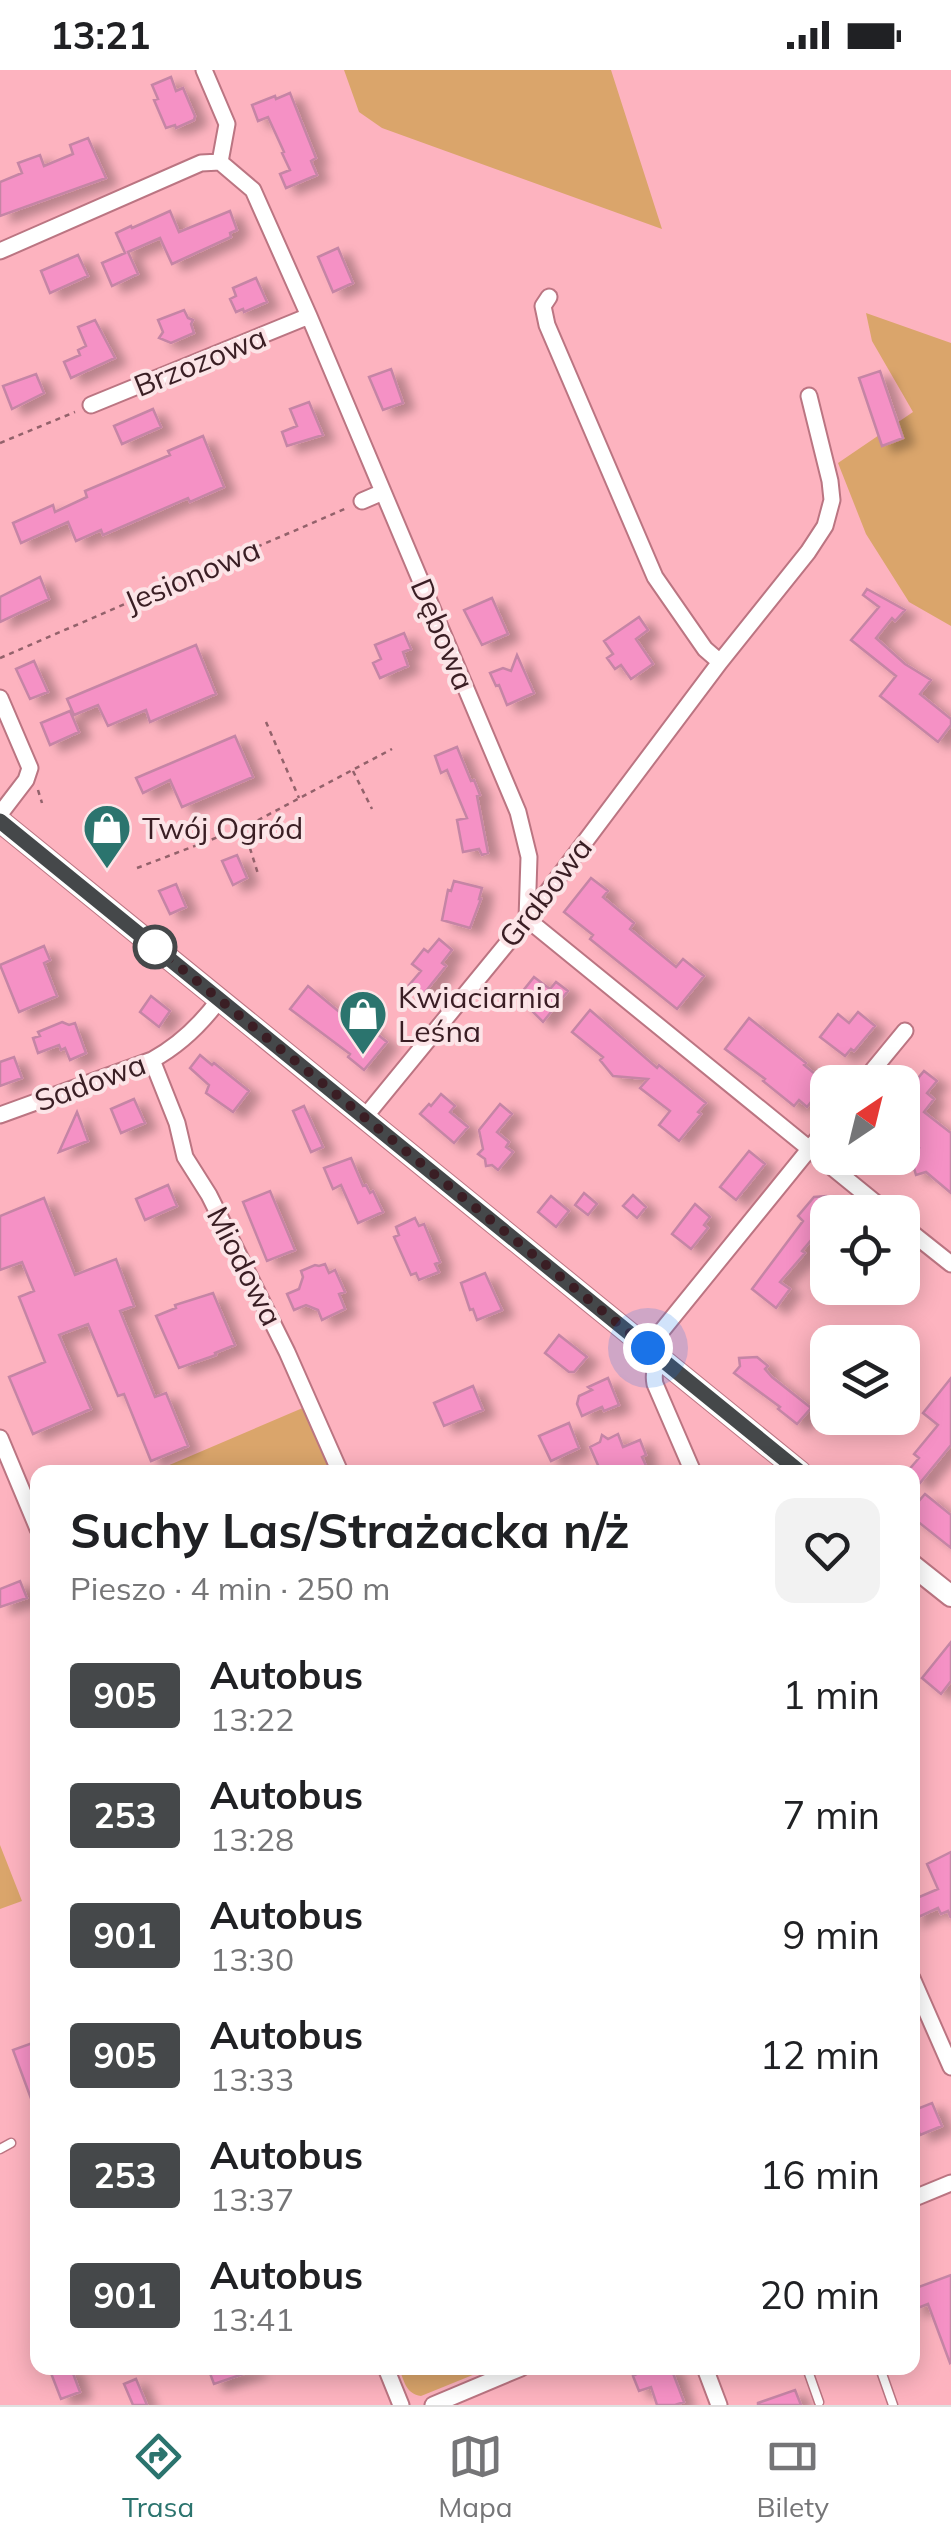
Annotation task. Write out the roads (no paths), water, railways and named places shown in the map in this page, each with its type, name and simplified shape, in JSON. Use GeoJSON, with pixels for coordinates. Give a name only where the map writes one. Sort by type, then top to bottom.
{"type":"FeatureCollection","features":[{"type":"Feature","properties":{"kind":"street"},"geometry":{"type":"LineString","coordinates":[[0,251],[201,163],[220,162],[228,124],[204,70]]}},
{"type":"Feature","properties":{"kind":"street","name":"Dębowa"},"geometry":{"type":"LineString","coordinates":[[220,162],[253,190],[518,812],[529,857],[527,918]]}},
{"type":"Feature","properties":{"kind":"street"},"geometry":{"type":"LineString","coordinates":[[549,297],[543,306],[547,326],[655,577],[705,649],[720,662]]}},
{"type":"Feature","properties":{"kind":"street","name":"Brzozowa"},"geometry":{"type":"LineString","coordinates":[[90,406],[309,316]]}},
{"type":"Feature","properties":{"kind":"street","name":"Grabowa"},"geometry":{"type":"LineString","coordinates":[[364,1118],[527,918],[825,526],[832,500],[830,481],[808,396]]}},
{"type":"Feature","properties":{"kind":"street"},"geometry":{"type":"LineString","coordinates":[[362,501],[383,492]]}},
{"type":"Feature","properties":{"kind":"street"},"geometry":{"type":"LineString","coordinates":[[0,698],[30,768],[0,817],[791,1465]]}},
{"type":"Feature","properties":{"kind":"street"},"geometry":{"type":"LineString","coordinates":[[527,918],[866,1195]]}},
{"type":"Feature","properties":{"kind":"street","name":"Sadowa"},"geometry":{"type":"LineString","coordinates":[[0,1116],[168,1052],[220,1000]]}},
{"type":"Feature","properties":{"kind":"street"},"geometry":{"type":"LineString","coordinates":[[877,1065],[905,1031]]}},
{"type":"Feature","properties":{"kind":"street","name":"Miodowa"},"geometry":{"type":"LineString","coordinates":[[152,1060],[178,1124],[185,1157],[209,1194],[287,1352],[337,1465]]}},
{"type":"Feature","properties":{"kind":"street"},"geometry":{"type":"LineString","coordinates":[[690,1465],[655,1384],[654,1354],[809,1149]]}},
{"type":"Feature","properties":{"kind":"street"},"geometry":{"type":"LineString","coordinates":[[920,1239],[951,1264]]}},
{"type":"Feature","properties":{"kind":"street"},"geometry":{"type":"LineString","coordinates":[[0,1438],[30,1510]]}},
{"type":"Feature","properties":{"kind":"street"},"geometry":{"type":"LineString","coordinates":[[920,1571],[951,1596]]}},
{"type":"Feature","properties":{"kind":"street"},"geometry":{"type":"LineString","coordinates":[[920,1996],[951,2067]]}},
{"type":"Feature","properties":{"kind":"street"},"geometry":{"type":"LineString","coordinates":[[920,2196],[951,2183]]}},
{"type":"Feature","properties":{"kind":"street"},"geometry":{"type":"LineString","coordinates":[[389,2375],[402,2405]]}},
{"type":"Feature","properties":{"kind":"street"},"geometry":{"type":"LineString","coordinates":[[433,2405],[504,2375]]}},
{"type":"Feature","properties":{"kind":"street"},"geometry":{"type":"LineString","coordinates":[[708,2375],[719,2405]]}},
{"type":"Feature","properties":{"kind":"lane"},"geometry":{"type":"LineString","coordinates":[[0,2149],[11,2143]]}},
{"type":"Feature","properties":{"kind":"lane"},"geometry":{"type":"LineString","coordinates":[[809,2375],[819,2402]]}},
{"type":"Feature","properties":{"kind":"lane"},"geometry":{"type":"LineString","coordinates":[[882,2375],[893,2405]]}},
{"type":"Feature","properties":{"kind":"place","name":"Twój Ogród"},"geometry":{"type":"Point","coordinates":[107,870]}},
{"type":"Feature","properties":{"kind":"place","name":"Kwiaciarnia Leśna"},"geometry":{"type":"Point","coordinates":[363,1056]}}]}
